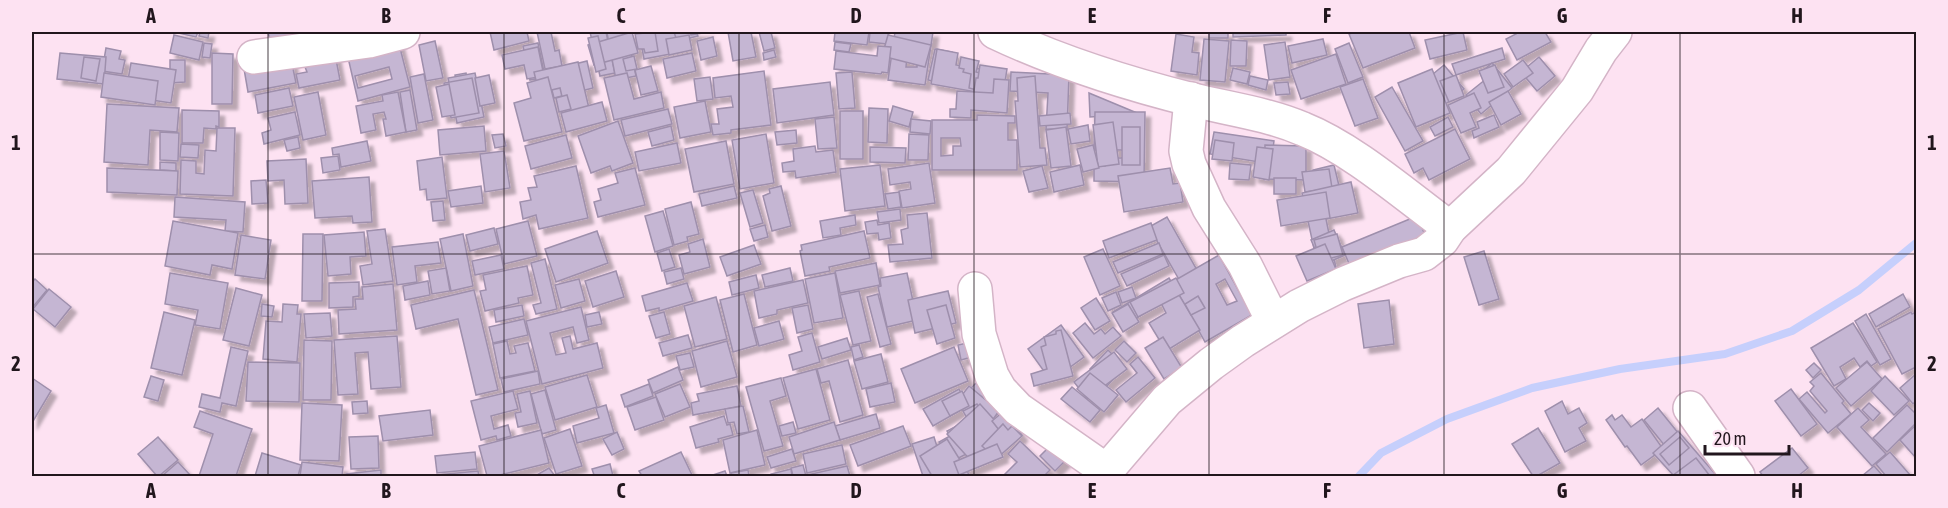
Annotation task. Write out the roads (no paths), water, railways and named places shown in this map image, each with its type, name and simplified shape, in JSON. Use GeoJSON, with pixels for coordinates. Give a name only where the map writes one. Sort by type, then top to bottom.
{"type":"FeatureCollection","features":[{"type":"Feature","properties":{"kind":"street"},"geometry":{"type":"LineString","coordinates":[[254,57],[369,41],[403,32]]}},
{"type":"Feature","properties":{"kind":"street"},"geometry":{"type":"LineString","coordinates":[[995,32],[1033,50],[1076,66],[1191,99],[1274,118],[1304,129],[1360,161],[1450,228]]}},
{"type":"Feature","properties":{"kind":"street"},"geometry":{"type":"LineString","coordinates":[[975,289],[979,334],[992,376],[1000,390],[1018,409],[1104,474],[1167,400],[1211,364],[1274,321],[1343,284],[1399,261],[1424,254],[1442,240],[1450,228],[1511,171],[1577,90],[1603,38]]}},
{"type":"Feature","properties":{"kind":"street"},"geometry":{"type":"LineString","coordinates":[[1191,99],[1186,151],[1189,164],[1209,208],[1245,265],[1274,321]]}},
{"type":"Feature","properties":{"kind":"street"},"geometry":{"type":"LineString","coordinates":[[1690,408],[1738,477]]}},
{"type":"Feature","properties":{"kind":"waterway"},"geometry":{"type":"LineString","coordinates":[[1359,476],[1381,453],[1447,419],[1532,388],[1620,369],[1725,354],[1792,331],[1859,290],[1916,243]]}}]}
